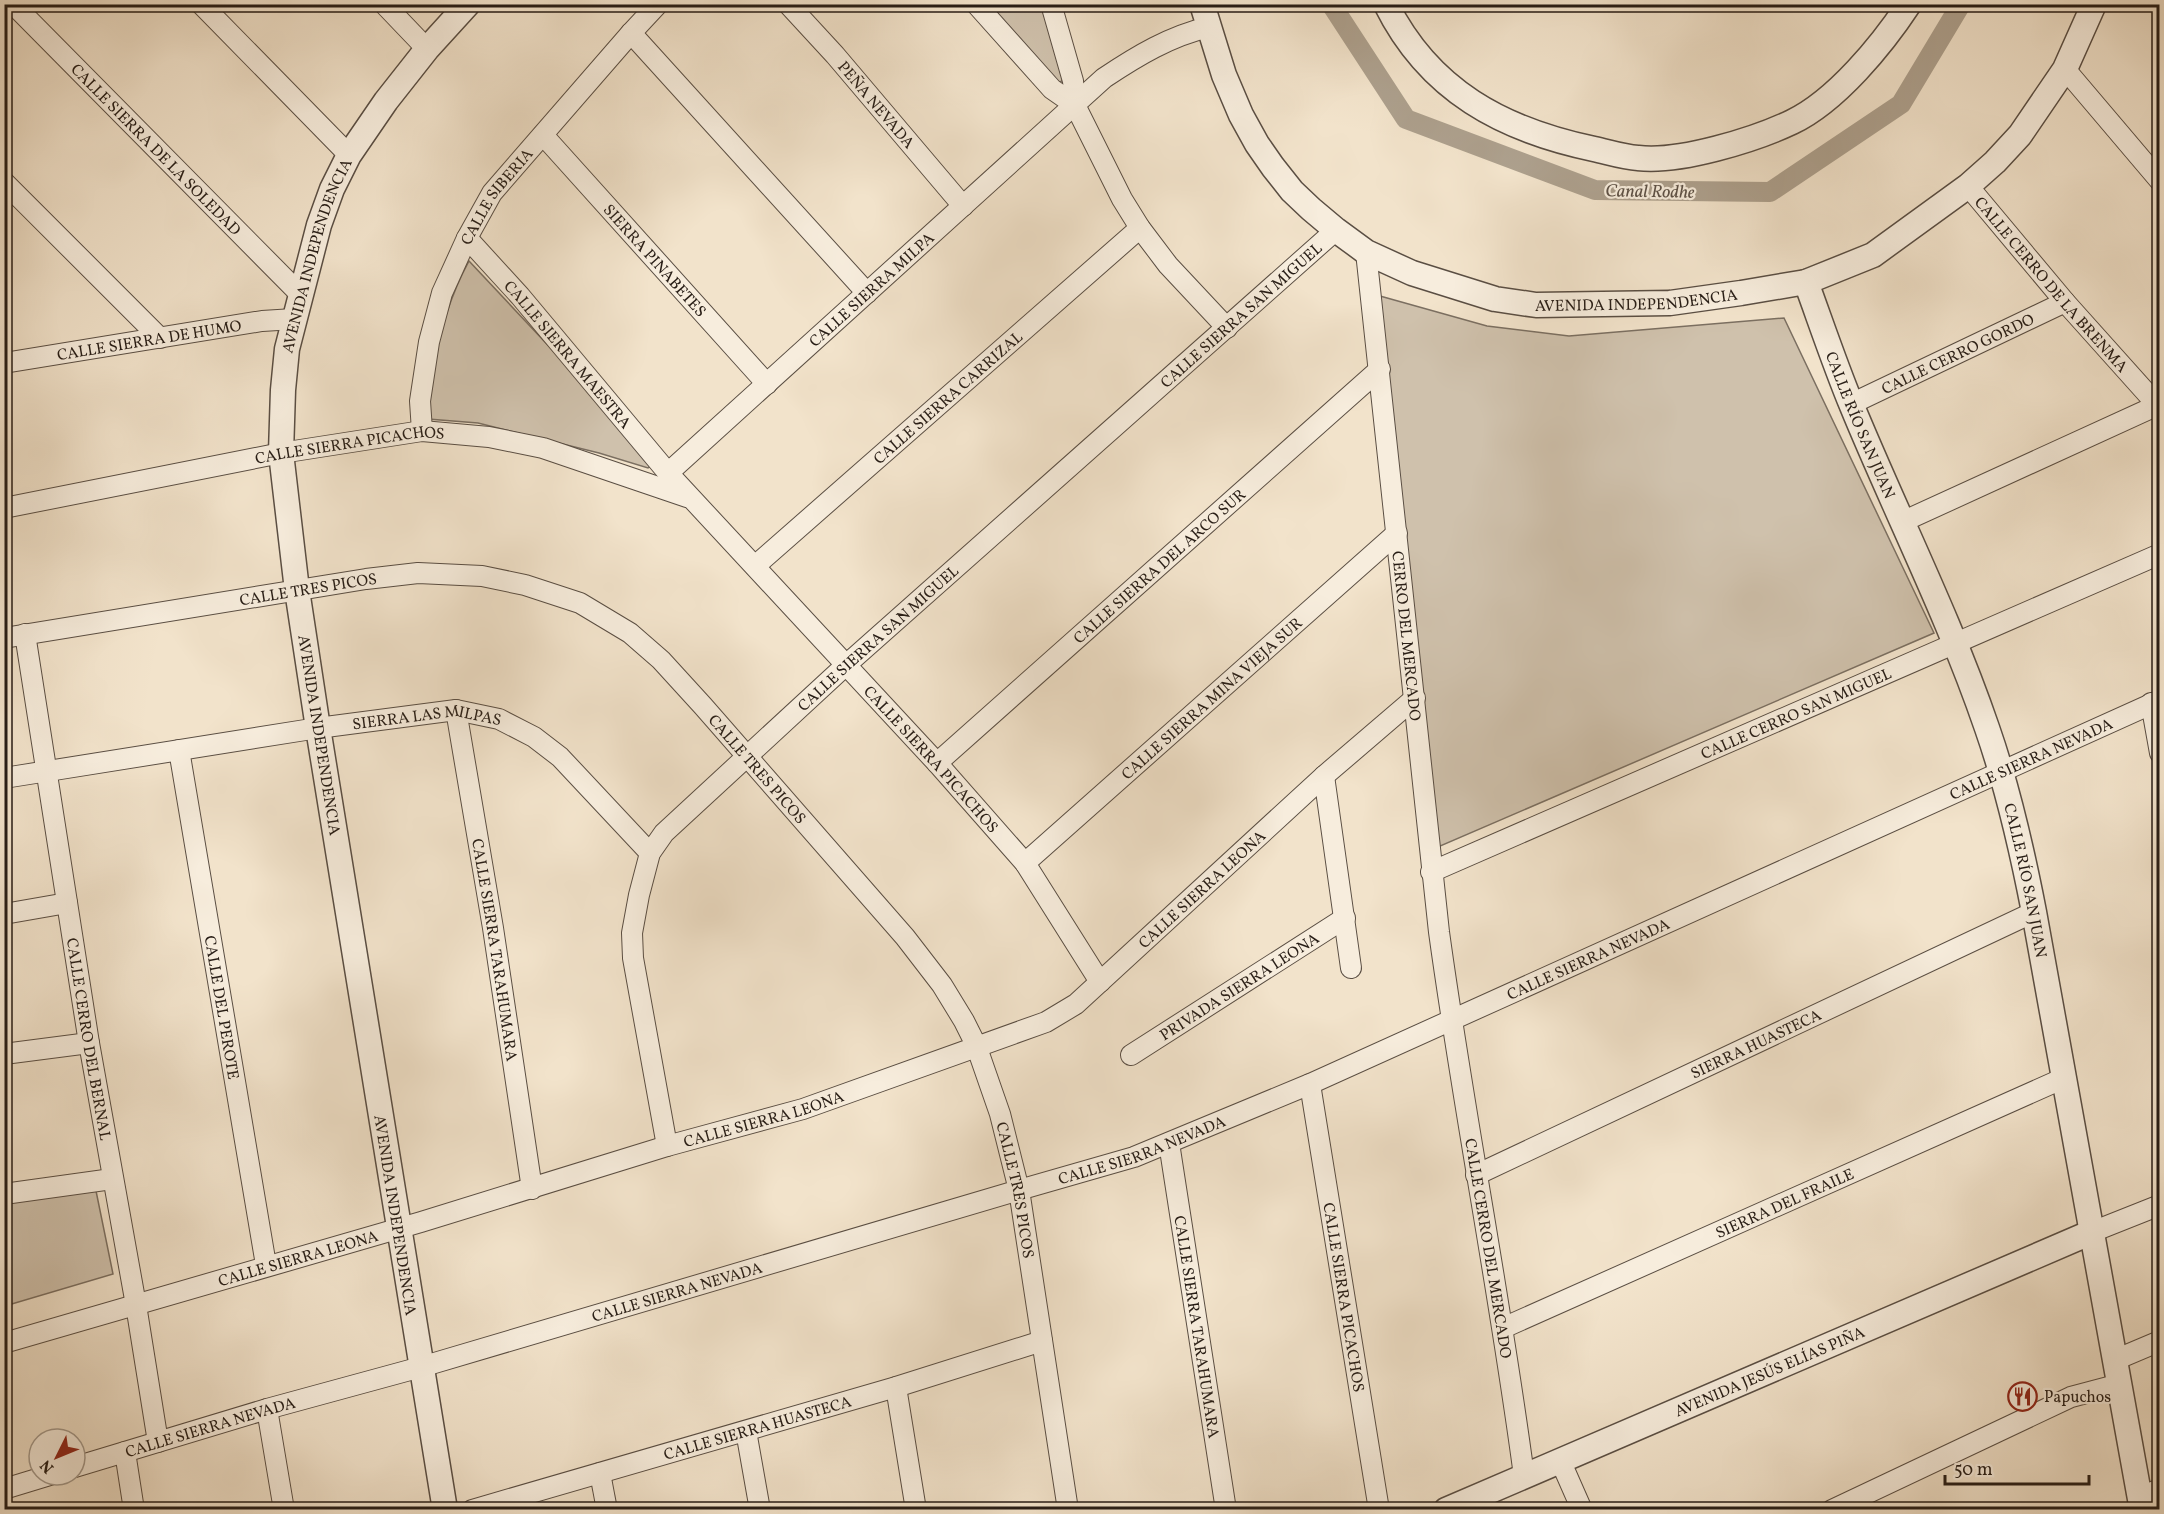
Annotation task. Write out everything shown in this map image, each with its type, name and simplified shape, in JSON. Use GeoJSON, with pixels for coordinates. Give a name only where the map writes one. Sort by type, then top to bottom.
{"type":"FeatureCollection","features":[{"type":"Feature","properties":{"kind":"street","name":"CALLE SIERRA DE LA SOLEDAD"},"geometry":{"type":"LineString","coordinates":[[13,4],[300,294]]}},
{"type":"Feature","properties":{"kind":"street"},"geometry":{"type":"LineString","coordinates":[[201,4],[348,155]]}},
{"type":"Feature","properties":{"kind":"street"},"geometry":{"type":"LineString","coordinates":[[384,4],[427,49]]}},
{"type":"Feature","properties":{"kind":"street","name":"AVENIDA INDEPENDENCIA"},"geometry":{"type":"LineString","coordinates":[[445,1509],[318,728],[297,590],[281,453],[287,349],[319,225],[333,189],[348,155],[386,101],[427,49],[468,4]]}},
{"type":"Feature","properties":{"kind":"street","name":"CALLE SIBERIA"},"geometry":{"type":"LineString","coordinates":[[422,430],[420,401],[429,342],[442,293],[467,238],[492,193],[658,4]]}},
{"type":"Feature","properties":{"kind":"street","name":"PEÑA NEVADA"},"geometry":{"type":"LineString","coordinates":[[788,4],[835,55],[963,206]]}},
{"type":"Feature","properties":{"kind":"street"},"geometry":{"type":"LineString","coordinates":[[976,4],[1052,89],[1075,105]]}},
{"type":"Feature","properties":{"kind":"street"},"geometry":{"type":"LineString","coordinates":[[1051,4],[1073,81],[1075,105],[1122,200],[1168,265],[1227,328]]}},
{"type":"Feature","properties":{"kind":"street"},"geometry":{"type":"LineString","coordinates":[[1386,4],[1417,53],[1442,80],[1469,102],[1505,121],[1556,141],[1639,159],[1683,157],[1759,135],[1793,122],[1814,109],[1862,65],[1888,36],[1909,4]]}},
{"type":"Feature","properties":{"kind":"street","name":"AVENIDA INDEPENDENCIA"},"geometry":{"type":"LineString","coordinates":[[1206,16],[1224,75],[1241,115],[1257,144],[1292,191],[1336,230],[1366,252],[1444,285],[1495,299],[1536,305],[1670,303],[1806,282],[1873,255],[1968,186],[2020,135],[2065,69],[2094,4]]}},
{"type":"Feature","properties":{"kind":"street","name":"CALLE SIERRA MILPA"},"geometry":{"type":"LineString","coordinates":[[668,473],[1104,78],[1140,54],[1185,33],[1206,16]]}},
{"type":"Feature","properties":{"kind":"street"},"geometry":{"type":"LineString","coordinates":[[631,33],[867,293]]}},
{"type":"Feature","properties":{"kind":"street"},"geometry":{"type":"LineString","coordinates":[[2065,69],[2160,181]]}},
{"type":"Feature","properties":{"kind":"street","name":"SIERRA PINABETES"},"geometry":{"type":"LineString","coordinates":[[543,135],[767,384]]}},
{"type":"Feature","properties":{"kind":"street"},"geometry":{"type":"LineString","coordinates":[[4,182],[160,338]]}},
{"type":"Feature","properties":{"kind":"street","name":"CALLE CERRO DE LA BRENMA"},"geometry":{"type":"LineString","coordinates":[[1968,186],[2065,302],[2159,406]]}},
{"type":"Feature","properties":{"kind":"street","name":"CALLE SIERRA CARRIZAL"},"geometry":{"type":"LineString","coordinates":[[755,566],[1140,228]]}},
{"type":"Feature","properties":{"kind":"street","name":"CALLE SIERRA SAN MIGUEL"},"geometry":{"type":"LineString","coordinates":[[667,1146],[633,958],[632,933],[650,853],[664,833],[846,665],[1336,230]]}},
{"type":"Feature","properties":{"kind":"street","name":"CALLE SIERRA MAESTRA"},"geometry":{"type":"LineString","coordinates":[[467,238],[520,296],[668,473]]}},
{"type":"Feature","properties":{"kind":"street","name":"CERRO DEL MERCADO"},"geometry":{"type":"LineString","coordinates":[[1366,252],[1415,698],[1431,872],[1451,1019]]}},
{"type":"Feature","properties":{"kind":"street","name":"CALLE RÍO SAN JUAN"},"geometry":{"type":"LineString","coordinates":[[1806,282],[1851,404],[1955,643],[1988,729],[2019,835],[2115,1360],[2147,1499]]}},
{"type":"Feature","properties":{"kind":"street","name":"CALLE CERRO GORDO"},"geometry":{"type":"LineString","coordinates":[[1851,404],[2065,302]]}},
{"type":"Feature","properties":{"kind":"street","name":"CALLE SIERRA DE HUMO"},"geometry":{"type":"LineString","coordinates":[[4,363],[262,321],[294,319]]}},
{"type":"Feature","properties":{"kind":"street","name":"CALLE SIERRA DEL ARCO SUR"},"geometry":{"type":"LineString","coordinates":[[937,763],[1380,369]]}},
{"type":"Feature","properties":{"kind":"street"},"geometry":{"type":"LineString","coordinates":[[1902,522],[2159,406]]}},
{"type":"Feature","properties":{"kind":"street","name":"CALLE SIERRA PICACHOS"},"geometry":{"type":"LineString","coordinates":[[4,508],[281,453],[422,430],[489,437],[543,448],[692,498]]}},
{"type":"Feature","properties":{"kind":"street","name":"CALLE SIERRA PICACHOS"},"geometry":{"type":"LineString","coordinates":[[668,473],[937,763],[1025,863],[1100,982]]}},
{"type":"Feature","properties":{"kind":"street","name":"CALLE SIERRA MINA VIEJA SUR"},"geometry":{"type":"LineString","coordinates":[[1025,863],[1397,533]]}},
{"type":"Feature","properties":{"kind":"street","name":"CALLE CERRO SAN MIGUEL"},"geometry":{"type":"LineString","coordinates":[[1431,872],[2160,554]]}},
{"type":"Feature","properties":{"kind":"street","name":"CALLE TRES PICOS"},"geometry":{"type":"LineString","coordinates":[[4,638],[366,579],[418,573],[482,576],[525,585],[580,603],[630,633],[661,660],[905,937],[942,985],[964,1021],[976,1046],[1000,1114],[1019,1190],[1068,1509]]}},
{"type":"Feature","properties":{"kind":"street","name":"CALLE CERRO DEL BERNAL"},"geometry":{"type":"LineString","coordinates":[[25,634],[89,1043],[158,1442]]}},
{"type":"Feature","properties":{"kind":"street","name":"CALLE SIERRA LEONA"},"geometry":{"type":"LineString","coordinates":[[4,1342],[398,1228],[667,1146],[803,1109],[1046,1022],[1076,1004],[1324,776],[1415,698]]}},
{"type":"Feature","properties":{"kind":"street"},"geometry":{"type":"LineString","coordinates":[[2155,701],[2160,753]]}},
{"type":"Feature","properties":{"kind":"street","name":"CALLE SIERRA NEVADA"},"geometry":{"type":"LineString","coordinates":[[87,1463],[1134,1157],[1310,1084],[2155,701]]}},
{"type":"Feature","properties":{"kind":"street","name":"SIERRA LAS MILPAS"},"geometry":{"type":"LineString","coordinates":[[4,778],[318,728],[456,710],[499,720],[534,737],[560,757],[650,853]]}},
{"type":"Feature","properties":{"kind":"street","name":"CALLE SIERRA TARAHUMARA"},"geometry":{"type":"LineString","coordinates":[[456,710],[493,928],[532,1188]]}},
{"type":"Feature","properties":{"kind":"street","name":"CALLE DEL PEROTE"},"geometry":{"type":"LineString","coordinates":[[180,750],[266,1265]]}},
{"type":"Feature","properties":{"kind":"street"},"geometry":{"type":"LineString","coordinates":[[1324,776],[1351,968]]}},
{"type":"Feature","properties":{"kind":"street"},"geometry":{"type":"LineString","coordinates":[[4,914],[67,903]]}},
{"type":"Feature","properties":{"kind":"street","name":"SIERRA HUASTECA"},"geometry":{"type":"LineString","coordinates":[[1476,1175],[2034,912]]}},
{"type":"Feature","properties":{"kind":"street","name":"PRIVADA SIERRA LEONA"},"geometry":{"type":"LineString","coordinates":[[1131,1055],[1345,918]]}},
{"type":"Feature","properties":{"kind":"street","name":"CALLE CERRO DEL MERCADO"},"geometry":{"type":"LineString","coordinates":[[1451,1019],[1503,1328],[1524,1476]]}},
{"type":"Feature","properties":{"kind":"street"},"geometry":{"type":"LineString","coordinates":[[4,1054],[89,1043]]}},
{"type":"Feature","properties":{"kind":"street","name":"SIERRA DEL FRAILE"},"geometry":{"type":"LineString","coordinates":[[1503,1328],[2064,1078]]}},
{"type":"Feature","properties":{"kind":"street","name":"CALLE SIERRA PICACHOS"},"geometry":{"type":"LineString","coordinates":[[1310,1084],[1379,1509]]}},
{"type":"Feature","properties":{"kind":"street","name":"CALLE SIERRA TARAHUMARA"},"geometry":{"type":"LineString","coordinates":[[1168,1143],[1226,1509]]}},
{"type":"Feature","properties":{"kind":"street"},"geometry":{"type":"LineString","coordinates":[[4,1194],[112,1179]]}},
{"type":"Feature","properties":{"kind":"street"},"geometry":{"type":"LineString","coordinates":[[2092,1232],[2160,1206]]}},
{"type":"Feature","properties":{"kind":"street","name":"AVENIDA JESÚS ELÍAS PIÑA"},"geometry":{"type":"LineString","coordinates":[[1446,1509],[2092,1232]]}},
{"type":"Feature","properties":{"kind":"street","name":"CALLE SIERRA HUASTECA"},"geometry":{"type":"LineString","coordinates":[[472,1509],[896,1387],[1042,1341]]}},
{"type":"Feature","properties":{"kind":"street"},"geometry":{"type":"LineString","coordinates":[[2115,1360],[2160,1341]]}},
{"type":"Feature","properties":{"kind":"street"},"geometry":{"type":"LineString","coordinates":[[1832,1509],[2071,1397],[2120,1384]]}},
{"type":"Feature","properties":{"kind":"street"},"geometry":{"type":"LineString","coordinates":[[896,1387],[916,1509]]}},
{"type":"Feature","properties":{"kind":"street"},"geometry":{"type":"LineString","coordinates":[[267,1409],[284,1509]]}},
{"type":"Feature","properties":{"kind":"street"},"geometry":{"type":"LineString","coordinates":[[746,1431],[760,1509]]}},
{"type":"Feature","properties":{"kind":"street"},"geometry":{"type":"LineString","coordinates":[[125,1452],[134,1509]]}},
{"type":"Feature","properties":{"kind":"street"},"geometry":{"type":"LineString","coordinates":[[1560,1460],[1582,1509]]}},
{"type":"Feature","properties":{"kind":"street"},"geometry":{"type":"LineString","coordinates":[[600,1473],[607,1509]]}},
{"type":"Feature","properties":{"kind":"street"},"geometry":{"type":"LineString","coordinates":[[4,1489],[27,1482]]}},
{"type":"Feature","properties":{"kind":"shaded area"},"geometry":{"type":"Polygon","coordinates":[[[989,5],[1042,5],[1065,78],[1058,84],[989,5]]]}},
{"type":"Feature","properties":{"kind":"shaded area"},"geometry":{"type":"Polygon","coordinates":[[[469,261],[590,390],[654,463],[648,468],[599,453],[478,423],[428,419],[430,382],[441,332],[450,303],[469,261]]]}},
{"type":"Feature","properties":{"kind":"shaded area"},"geometry":{"type":"Polygon","coordinates":[[[1380,296],[1487,326],[1569,336],[1784,318],[1934,633],[1438,847],[1380,296]]]}},
{"type":"Feature","properties":{"kind":"shaded area"},"geometry":{"type":"Polygon","coordinates":[[[95,1186],[113,1274],[5,1306],[5,1200],[95,1186]]]}},
{"type":"Feature","properties":{"kind":"waterway","name":"Canal Rodhe"},"geometry":{"type":"LineString","coordinates":[[1331,4],[1406,119],[1595,190],[1770,192],[1901,104],[1961,4]]}},
{"type":"Feature","properties":{"kind":"place","name":"Papuchos"},"geometry":{"type":"Point","coordinates":[2023,1396]}}]}
